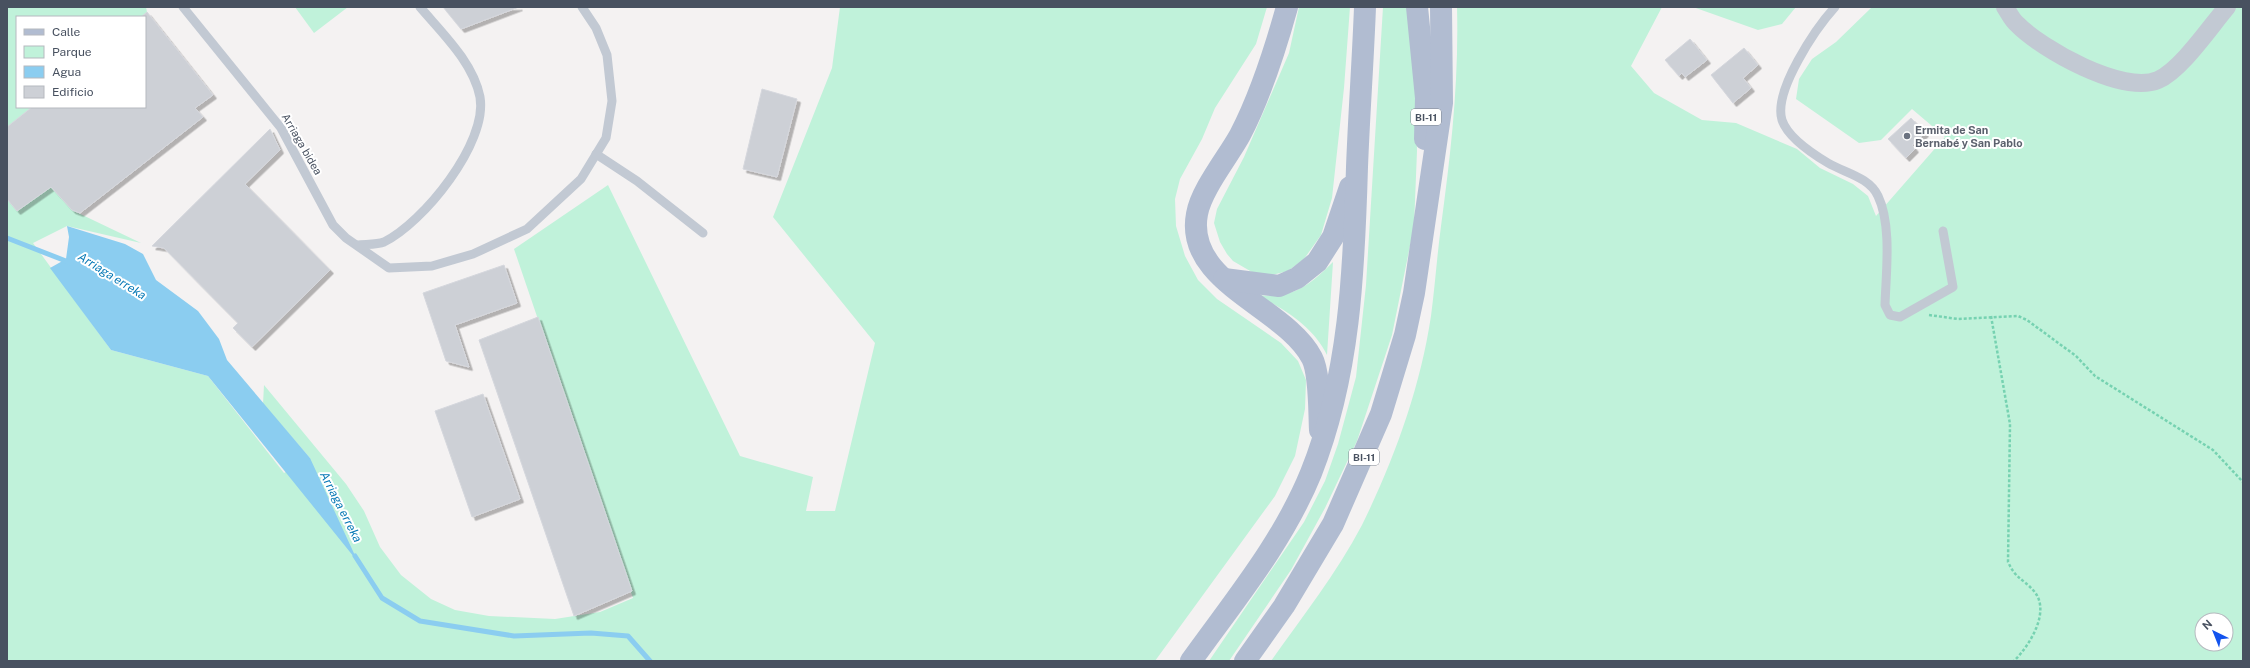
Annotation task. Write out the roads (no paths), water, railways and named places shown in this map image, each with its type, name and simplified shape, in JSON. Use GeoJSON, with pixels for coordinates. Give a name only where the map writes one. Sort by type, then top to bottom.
{"type":"FeatureCollection","features":[{"type":"Feature","properties":{"kind":"main road"},"geometry":{"type":"LineString","coordinates":[[1287,7],[1276,47],[1256,100],[1241,134],[1203,197],[1197,213],[1196,234],[1201,250],[1211,266],[1223,278],[1303,343],[1313,360],[1318,389],[1321,444]]}},
{"type":"Feature","properties":{"kind":"main road"},"geometry":{"type":"LineString","coordinates":[[1191,661],[1275,542],[1310,474],[1330,417],[1346,344],[1355,254],[1365,7]]}},
{"type":"Feature","properties":{"kind":"main road","name":"BI-11"},"geometry":{"type":"LineString","coordinates":[[1245,661],[1312,562],[1333,524],[1360,467],[1382,414],[1405,335],[1424,228],[1426,98],[1417,7]]}},
{"type":"Feature","properties":{"kind":"main road"},"geometry":{"type":"LineString","coordinates":[[1424,228],[1442,103],[1442,7]]}},
{"type":"Feature","properties":{"kind":"main road"},"geometry":{"type":"LineString","coordinates":[[1223,278],[1279,286],[1297,278],[1317,262],[1333,237],[1358,165]]}},
{"type":"Feature","properties":{"kind":"street"},"geometry":{"type":"LineString","coordinates":[[2005,7],[2016,24],[2041,44],[2092,71],[2111,79],[2137,83],[2157,80],[2178,64],[2227,7]]}},
{"type":"Feature","properties":{"kind":"lane","name":"Arriaga bidea"},"geometry":{"type":"LineString","coordinates":[[183,7],[267,108],[281,128],[333,225],[357,245],[389,268],[432,266],[473,254],[528,229],[581,179],[596,154]]}},
{"type":"Feature","properties":{"kind":"lane"},"geometry":{"type":"LineString","coordinates":[[357,245],[383,243],[412,222],[459,168],[478,129],[480,98],[473,76],[457,52],[420,7]]}},
{"type":"Feature","properties":{"kind":"lane"},"geometry":{"type":"LineString","coordinates":[[582,7],[596,28],[607,55],[612,101],[606,138],[596,154],[637,181],[703,233]]}},
{"type":"Feature","properties":{"kind":"lane"},"geometry":{"type":"LineString","coordinates":[[1835,7],[1813,34],[1787,84],[1782,105],[1782,120],[1791,133],[1806,147],[1828,163],[1866,182],[1878,195],[1884,216],[1886,305],[1890,315],[1900,317],[1953,287],[1943,232]]}},
{"type":"Feature","properties":{"kind":"water"},"geometry":{"type":"Polygon","coordinates":[[[67,226],[125,244],[143,254],[156,280],[198,311],[219,339],[227,360],[310,458],[358,562],[208,376],[111,350],[50,268],[66,259],[69,237],[67,226]]]}},
{"type":"Feature","properties":{"kind":"waterway","name":"Arriaga erreka"},"geometry":{"type":"LineString","coordinates":[[7,238],[71,263]]}},
{"type":"Feature","properties":{"kind":"waterway","name":"Arriaga erreka"},"geometry":{"type":"LineString","coordinates":[[355,556],[382,598],[420,621],[514,636],[591,633],[628,636],[650,661]]}},
{"type":"Feature","properties":{"kind":"place","name":"Ermita de San Bernabé y San Pablo"},"geometry":{"type":"Point","coordinates":[1907,136]}}]}
